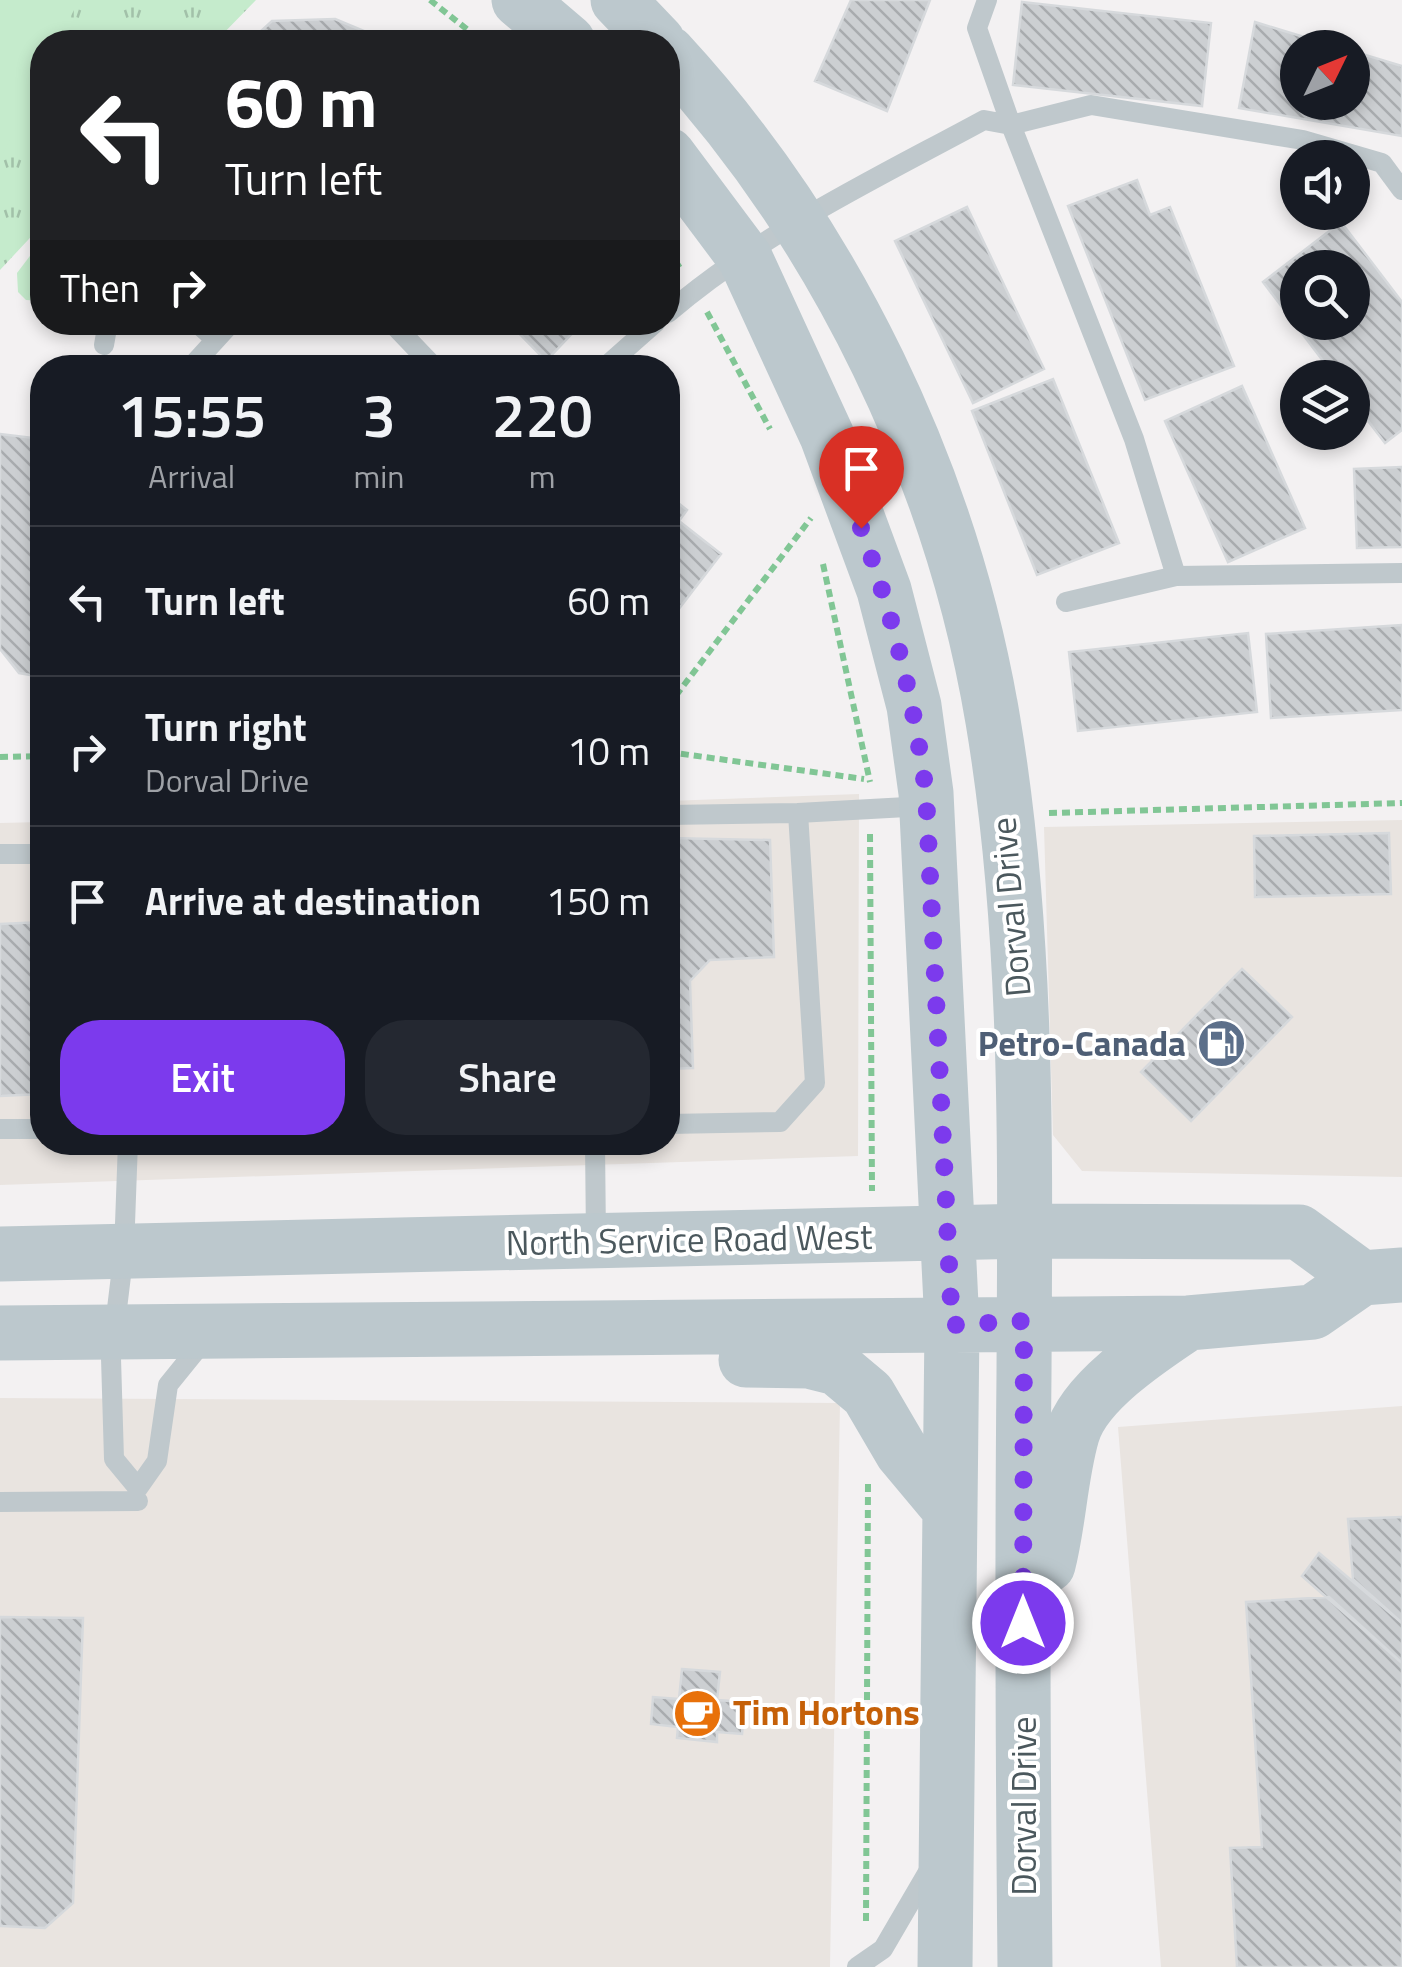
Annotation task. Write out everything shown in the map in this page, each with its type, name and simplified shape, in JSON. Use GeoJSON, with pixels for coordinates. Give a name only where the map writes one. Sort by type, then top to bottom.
{"type":"FeatureCollection","features":[{"type":"Feature","properties":{"kind":"main road"},"geometry":{"type":"LineString","coordinates":[[519,0],[554,30]]}},
{"type":"Feature","properties":{"kind":"main road"},"geometry":{"type":"LineString","coordinates":[[618,0],[647,30]]}},
{"type":"Feature","properties":{"kind":"main road","name":"Dorval Drive"},"geometry":{"type":"LineString","coordinates":[[680,65],[709,98],[799,222],[824,260],[870,350],[942,513],[982,664],[994,726],[1018,930],[1027,1231],[1025,1967]]}},
{"type":"Feature","properties":{"kind":"main road"},"geometry":{"type":"LineString","coordinates":[[680,171],[745,258],[827,436],[884,590],[914,706],[926,806],[952,1325],[945,1967]]}},
{"type":"Feature","properties":{"kind":"main road","name":"North Service Road West"},"geometry":{"type":"LineString","coordinates":[[0,1254],[1027,1231],[1299,1232],[1382,1277]]}},
{"type":"Feature","properties":{"kind":"main road","name":"North Service Road West"},"geometry":{"type":"LineString","coordinates":[[0,1333],[952,1325],[1024,1321],[1188,1323],[1313,1312],[1382,1277]]}},
{"type":"Feature","properties":{"kind":"main road"},"geometry":{"type":"LineString","coordinates":[[1023,1659],[1052,1550],[1073,1430],[1096,1397],[1140,1356],[1188,1323]]}},
{"type":"Feature","properties":{"kind":"main road"},"geometry":{"type":"LineString","coordinates":[[667,1328],[748,1361],[809,1361],[837,1368],[868,1394],[902,1452],[948,1508]]}},
{"type":"Feature","properties":{"kind":"lane"},"geometry":{"type":"LineString","coordinates":[[987,0],[977,28],[1010,125],[1134,440],[1176,576]]}},
{"type":"Feature","properties":{"kind":"lane"},"geometry":{"type":"LineString","coordinates":[[680,304],[799,222],[984,120],[1010,125],[1090,105],[1148,114],[1302,140],[1366,158],[1382,163],[1402,190]]}},
{"type":"Feature","properties":{"kind":"lane"},"geometry":{"type":"LineString","coordinates":[[104,344],[106,335]]}},
{"type":"Feature","properties":{"kind":"lane"},"geometry":{"type":"LineString","coordinates":[[210,335],[214,339]]}},
{"type":"Feature","properties":{"kind":"lane"},"geometry":{"type":"LineString","coordinates":[[201,355],[218,335]]}},
{"type":"Feature","properties":{"kind":"lane"},"geometry":{"type":"LineString","coordinates":[[403,335],[423,355]]}},
{"type":"Feature","properties":{"kind":"lane"},"geometry":{"type":"LineString","coordinates":[[619,355],[641,335]]}},
{"type":"Feature","properties":{"kind":"lane"},"geometry":{"type":"LineString","coordinates":[[1066,602],[1176,576],[1402,573]]}},
{"type":"Feature","properties":{"kind":"lane"},"geometry":{"type":"LineString","coordinates":[[680,815],[926,806]]}},
{"type":"Feature","properties":{"kind":"lane"},"geometry":{"type":"LineString","coordinates":[[680,1124],[780,1122],[815,1084],[798,812]]}},
{"type":"Feature","properties":{"kind":"lane"},"geometry":{"type":"LineString","coordinates":[[0,854],[30,854]]}},
{"type":"Feature","properties":{"kind":"lane"},"geometry":{"type":"LineString","coordinates":[[0,1129],[30,1129]]}},
{"type":"Feature","properties":{"kind":"lane"},"geometry":{"type":"LineString","coordinates":[[128,1155],[124,1251],[115,1332],[114,1460],[138,1488],[157,1460],[168,1386],[185,1359],[215,1331]]}},
{"type":"Feature","properties":{"kind":"lane"},"geometry":{"type":"LineString","coordinates":[[595,1155],[596,1242]]}},
{"type":"Feature","properties":{"kind":"lane"},"geometry":{"type":"LineString","coordinates":[[0,1502],[138,1501]]}},
{"type":"Feature","properties":{"kind":"lane"},"geometry":{"type":"LineString","coordinates":[[856,1967],[883,1950],[945,1842]]}},
{"type":"Feature","properties":{"kind":"path"},"geometry":{"type":"LineString","coordinates":[[430,0],[468,30]]}},
{"type":"Feature","properties":{"kind":"path"},"geometry":{"type":"LineString","coordinates":[[680,690],[815,513]]}},
{"type":"Feature","properties":{"kind":"path"},"geometry":{"type":"LineString","coordinates":[[680,754],[870,780]]}},
{"type":"Feature","properties":{"kind":"path"},"geometry":{"type":"LineString","coordinates":[[0,756],[30,756]]}},
{"type":"Feature","properties":{"kind":"path"},"geometry":{"type":"LineString","coordinates":[[1047,813],[1402,803]]}},
{"type":"Feature","properties":{"kind":"shaded area"},"geometry":{"type":"Polygon","coordinates":[[[859,794],[858,1156],[0,1185],[0,823],[30,822],[30,1155],[680,1155],[680,801],[859,794]]]}},
{"type":"Feature","properties":{"kind":"shaded area"},"geometry":{"type":"Polygon","coordinates":[[[1402,820],[1402,1177],[1082,1171],[1053,1135],[1044,827],[1402,820]]]}},
{"type":"Feature","properties":{"kind":"shaded area"},"geometry":{"type":"Polygon","coordinates":[[[0,1398],[840,1403],[830,1967],[0,1967],[0,1398]]]}},
{"type":"Feature","properties":{"kind":"shaded area"},"geometry":{"type":"Polygon","coordinates":[[[1402,1406],[1402,1967],[1161,1967],[1118,1427],[1402,1406]]]}},
{"type":"Feature","properties":{"kind":"green space"},"geometry":{"type":"Polygon","coordinates":[[[0,0],[256,0],[227,30],[30,30],[30,238],[0,270],[0,0]]]}},
{"type":"Feature","properties":{"kind":"green space"},"geometry":{"type":"Polygon","coordinates":[[[0,0],[79,0],[64,30],[30,30],[30,99],[0,160],[0,0]]]}},
{"type":"Feature","properties":{"kind":"green space"},"geometry":{"type":"Polygon","coordinates":[[[30,256],[30,300],[18,292],[17,273],[30,256]]]}},
{"type":"Feature","properties":{"kind":"building"},"geometry":{"type":"Polygon","coordinates":[[[851,0],[930,0],[887,111],[815,81],[851,0]]]}},
{"type":"Feature","properties":{"kind":"building"},"geometry":{"type":"Polygon","coordinates":[[[1022,2],[1211,23],[1202,106],[1013,85],[1022,2]]]}},
{"type":"Feature","properties":{"kind":"building"},"geometry":{"type":"Polygon","coordinates":[[[335,19],[361,30],[262,30],[272,21],[335,19]]]}},
{"type":"Feature","properties":{"kind":"building"},"geometry":{"type":"Polygon","coordinates":[[[1255,22],[1281,30],[1280,115],[1239,108],[1255,22]]]}},
{"type":"Feature","properties":{"kind":"building"},"geometry":{"type":"Polygon","coordinates":[[[1370,56],[1402,66],[1402,136],[1309,120],[1370,120],[1370,56]]]}},
{"type":"Feature","properties":{"kind":"building"},"geometry":{"type":"Polygon","coordinates":[[[1137,180],[1150,215],[1170,207],[1234,366],[1145,400],[1068,206],[1137,180]]]}},
{"type":"Feature","properties":{"kind":"building"},"geometry":{"type":"Polygon","coordinates":[[[967,207],[1044,369],[973,403],[895,241],[967,207]]]}},
{"type":"Feature","properties":{"kind":"building"},"geometry":{"type":"Polygon","coordinates":[[[1331,230],[1347,230],[1362,250],[1305,250],[1331,230]]]}},
{"type":"Feature","properties":{"kind":"building"},"geometry":{"type":"Polygon","coordinates":[[[1370,260],[1402,302],[1402,430],[1385,443],[1370,423],[1370,360],[1322,360],[1307,340],[1370,340],[1370,260]]]}},
{"type":"Feature","properties":{"kind":"building"},"geometry":{"type":"Polygon","coordinates":[[[1280,269],[1280,304],[1263,282],[1280,269]]]}},
{"type":"Feature","properties":{"kind":"building"},"geometry":{"type":"Polygon","coordinates":[[[521,335],[571,335],[552,355],[540,355],[521,335]]]}},
{"type":"Feature","properties":{"kind":"building"},"geometry":{"type":"Polygon","coordinates":[[[1053,379],[1119,543],[1037,575],[972,411],[1053,379]]]}},
{"type":"Feature","properties":{"kind":"building"},"geometry":{"type":"Polygon","coordinates":[[[1242,386],[1305,528],[1228,562],[1165,421],[1242,386]]]}},
{"type":"Feature","properties":{"kind":"building"},"geometry":{"type":"Polygon","coordinates":[[[0,434],[30,438],[30,675],[19,673],[0,649],[0,434]]]}},
{"type":"Feature","properties":{"kind":"building"},"geometry":{"type":"Polygon","coordinates":[[[1402,467],[1402,547],[1357,548],[1354,469],[1402,467]]]}},
{"type":"Feature","properties":{"kind":"building"},"geometry":{"type":"Polygon","coordinates":[[[680,522],[721,554],[680,607],[680,522]]]}},
{"type":"Feature","properties":{"kind":"building"},"geometry":{"type":"Polygon","coordinates":[[[1402,625],[1402,710],[1271,718],[1266,634],[1402,625]]]}},
{"type":"Feature","properties":{"kind":"building"},"geometry":{"type":"Polygon","coordinates":[[[1248,633],[1257,712],[1078,731],[1069,652],[1248,633]]]}},
{"type":"Feature","properties":{"kind":"building"},"geometry":{"type":"Polygon","coordinates":[[[1389,833],[1391,894],[1255,897],[1254,836],[1389,833]]]}},
{"type":"Feature","properties":{"kind":"building"},"geometry":{"type":"Polygon","coordinates":[[[680,838],[770,840],[774,957],[710,960],[690,981],[693,1068],[680,1069],[680,838]]]}},
{"type":"Feature","properties":{"kind":"building"},"geometry":{"type":"Polygon","coordinates":[[[30,923],[30,1095],[0,1096],[0,924],[30,923]]]}},
{"type":"Feature","properties":{"kind":"building"},"geometry":{"type":"Polygon","coordinates":[[[1242,969],[1292,1017],[1191,1121],[1141,1072],[1242,969]]]}},
{"type":"Feature","properties":{"kind":"building"},"geometry":{"type":"Polygon","coordinates":[[[1402,1517],[1402,1623],[1353,1579],[1348,1519],[1402,1517]]]}},
{"type":"Feature","properties":{"kind":"building"},"geometry":{"type":"Polygon","coordinates":[[[1319,1553],[1402,1623],[1402,1663],[1302,1576],[1319,1553]]]}},
{"type":"Feature","properties":{"kind":"building"},"geometry":{"type":"Polygon","coordinates":[[[1329,1597],[1402,1663],[1402,1967],[1237,1967],[1230,1848],[1262,1847],[1246,1602],[1329,1597]]]}},
{"type":"Feature","properties":{"kind":"building"},"geometry":{"type":"Polygon","coordinates":[[[0,1617],[83,1618],[73,1903],[45,1928],[0,1926],[0,1617]]]}},
{"type":"Feature","properties":{"kind":"building","name":"Tim Hortons"},"geometry":{"type":"Polygon","coordinates":[[[682,1669],[720,1672],[717,1700],[745,1702],[742,1734],[717,1732],[717,1742],[677,1738],[678,1727],[651,1724],[653,1697],[679,1699],[682,1669]]]}},
{"type":"Feature","properties":{"kind":"place","name":"Petro-Canada"},"geometry":{"type":"Point","coordinates":[1221,1044]}},
{"type":"Feature","properties":{"kind":"place","name":"Tim Hortons"},"geometry":{"type":"Point","coordinates":[698,1713]}},
{"type":"Feature","properties":{"kind":"route"},"geometry":{"type":"LineString","coordinates":[[861,528],[884,590],[914,706],[926,793],[952,1325],[1024,1321],[1023,1623]]}}]}
